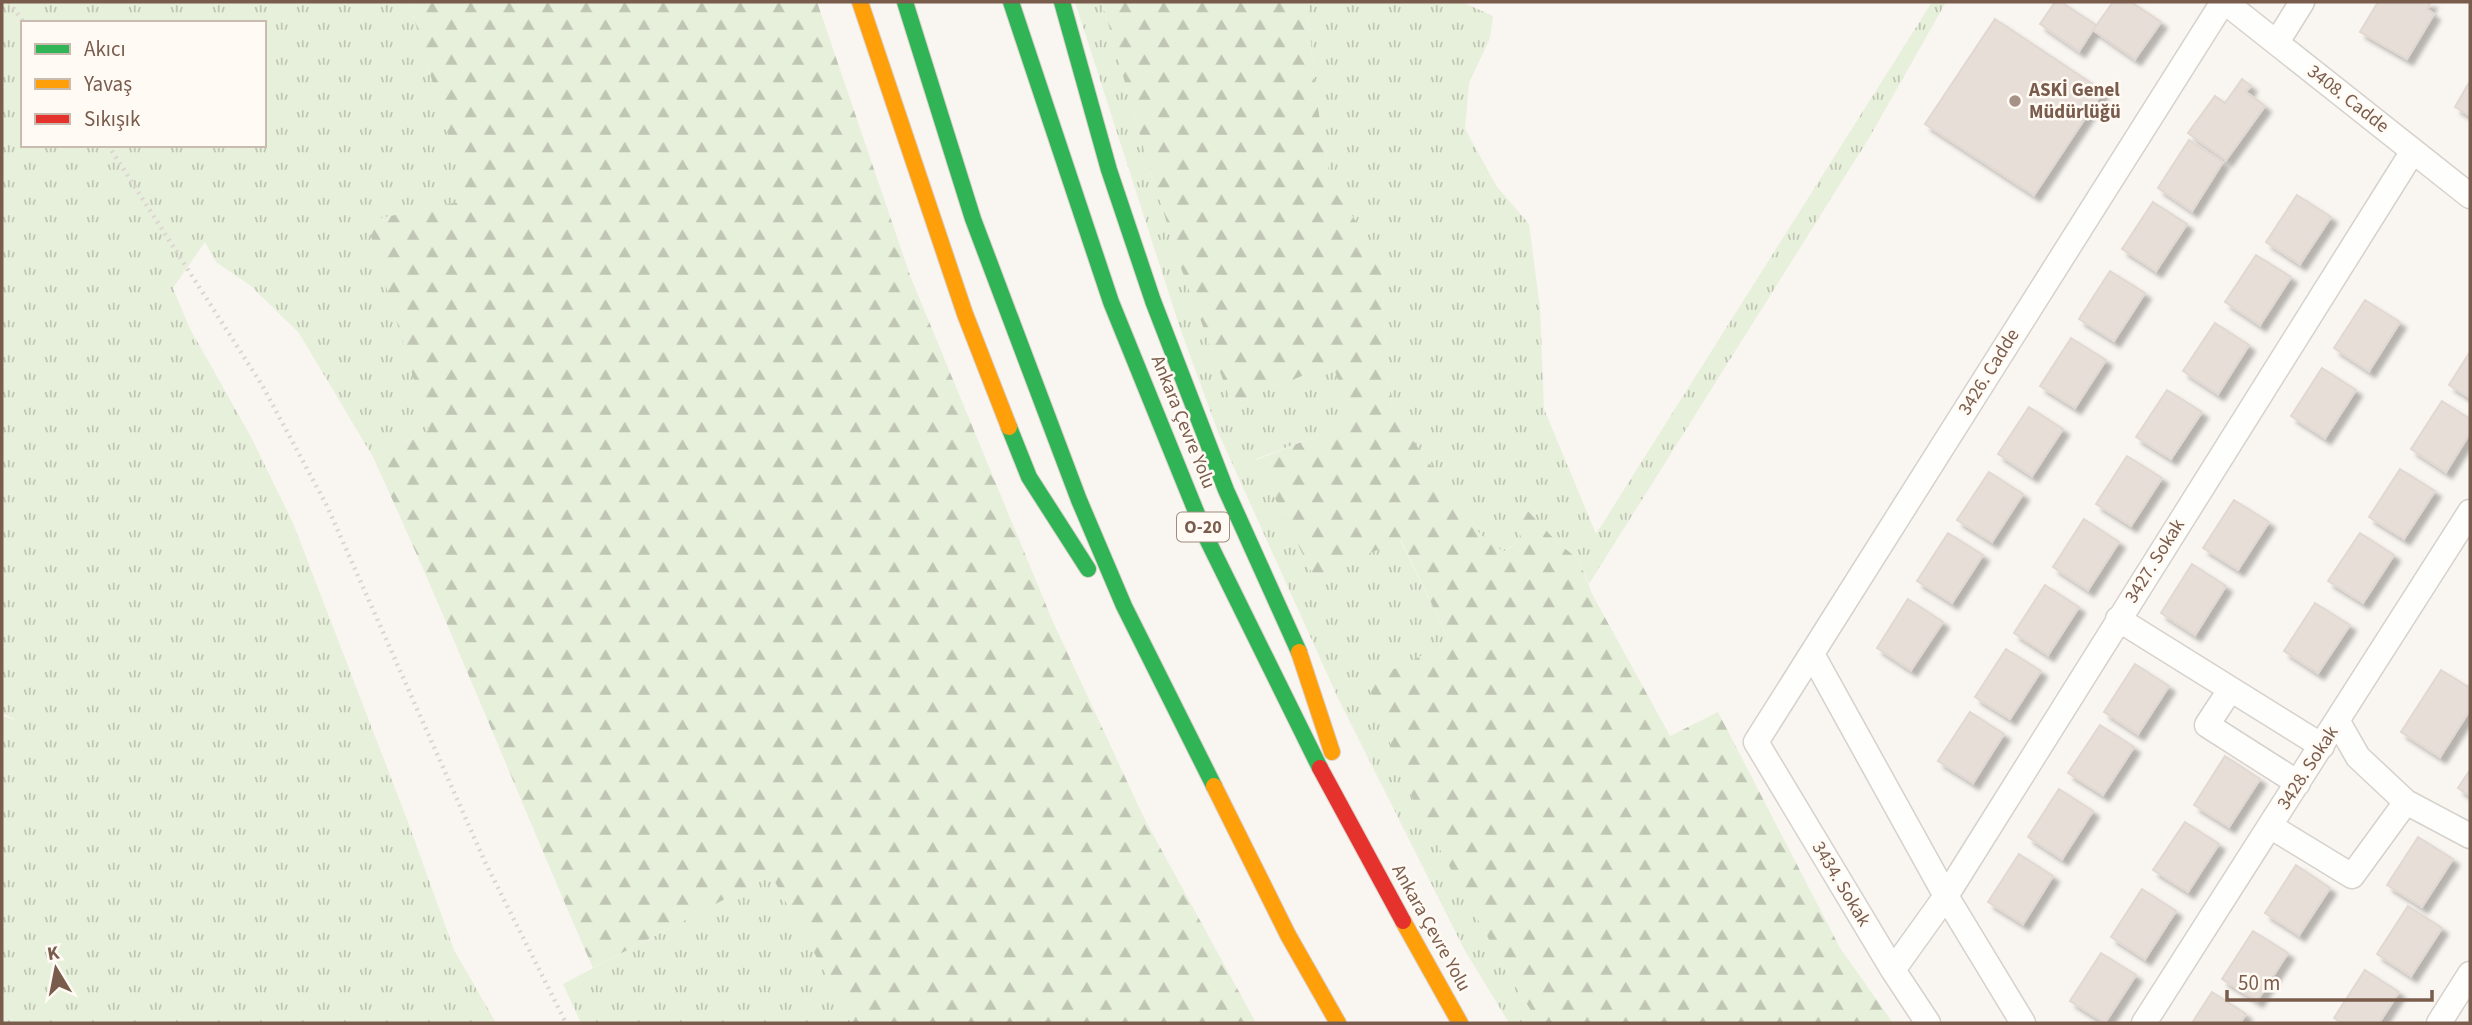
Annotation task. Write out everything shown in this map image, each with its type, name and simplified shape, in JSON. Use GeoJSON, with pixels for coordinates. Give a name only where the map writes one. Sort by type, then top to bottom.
{"type":"FeatureCollection","features":[{"type":"Feature","properties":{"kind":"highway"},"geometry":{"type":"LineString","coordinates":[[860,2],[965,314],[1029,477],[1163,685]]}},
{"type":"Feature","properties":{"kind":"highway"},"geometry":{"type":"LineString","coordinates":[[905,2],[973,219],[1079,500],[1124,606],[1163,685],[1288,934],[1338,1023]]}},
{"type":"Feature","properties":{"kind":"highway","name":"Ankara Çevre Yolu"},"geometry":{"type":"LineString","coordinates":[[1011,2],[1111,302],[1208,541],[1283,696],[1363,850],[1461,1023]]}},
{"type":"Feature","properties":{"kind":"highway"},"geometry":{"type":"LineString","coordinates":[[1062,2],[1109,170],[1153,300],[1226,490],[1305,664],[1363,850]]}},
{"type":"Feature","properties":{"kind":"street","name":"3408. Cadde"},"geometry":{"type":"LineString","coordinates":[[2224,2],[2470,196]]}},
{"type":"Feature","properties":{"kind":"street","name":"3426. Cadde"},"geometry":{"type":"LineString","coordinates":[[1756,742],[2224,2]]}},
{"type":"Feature","properties":{"kind":"street"},"geometry":{"type":"LineString","coordinates":[[2277,42],[2301,2]]}},
{"type":"Feature","properties":{"kind":"street","name":"3427. Sokak"},"geometry":{"type":"LineString","coordinates":[[1893,970],[1946,896],[2413,150]]}},
{"type":"Feature","properties":{"kind":"street","name":"3428. Sokak"},"geometry":{"type":"LineString","coordinates":[[2144,1023],[2470,512]]}},
{"type":"Feature","properties":{"kind":"street"},"geometry":{"type":"LineString","coordinates":[[2119,619],[2322,746]]}},
{"type":"Feature","properties":{"kind":"street"},"geometry":{"type":"LineString","coordinates":[[1812,654],[1946,896],[2023,1023]]}},
{"type":"Feature","properties":{"kind":"street"},"geometry":{"type":"LineString","coordinates":[[2230,690],[2207,725],[2298,783]]}},
{"type":"Feature","properties":{"kind":"street"},"geometry":{"type":"LineString","coordinates":[[2337,722],[2358,758],[2406,802],[2470,836]]}},
{"type":"Feature","properties":{"kind":"street","name":"3434. Sokak"},"geometry":{"type":"LineString","coordinates":[[1756,742],[1893,970],[1928,1023]]}},
{"type":"Feature","properties":{"kind":"street"},"geometry":{"type":"LineString","coordinates":[[2270,826],[2352,876],[2406,802]]}},
{"type":"Feature","properties":{"kind":"street"},"geometry":{"type":"LineString","coordinates":[[2439,1023],[2470,974]]}},
{"type":"Feature","properties":{"kind":"path"},"geometry":{"type":"LineString","coordinates":[[9,2],[23,21]]}},
{"type":"Feature","properties":{"kind":"path"},"geometry":{"type":"LineString","coordinates":[[109,147],[262,385],[327,506],[485,862],[566,1023]]}},
{"type":"Feature","properties":{"kind":"green space"},"geometry":{"type":"Polygon","coordinates":[[[2,2],[409,2],[467,200],[372,220],[429,430],[373,457],[299,333],[251,286],[216,262],[205,242],[173,288],[189,327],[251,437],[293,523],[408,822],[454,950],[496,1023],[2,1023],[2,716],[16,720],[2,713],[2,2]]]}},
{"type":"Feature","properties":{"kind":"green space"},"geometry":{"type":"Polygon","coordinates":[[[409,2],[817,2],[911,278],[1053,622],[1144,818],[1256,1023],[853,1023],[771,875],[593,968],[430,584],[373,457],[429,430],[370,233],[371,220],[467,200],[409,2]]]}},
{"type":"Feature","properties":{"kind":"green space"},"geometry":{"type":"Polygon","coordinates":[[[1075,2],[1102,2],[1181,268],[1232,404],[1332,364],[1355,421],[1256,459],[1314,577],[1400,540],[1450,642],[1368,682],[1407,788],[1507,973],[1539,1023],[1509,1023],[1464,949],[1338,698],[1218,432],[1180,328],[1075,2]]]}},
{"type":"Feature","properties":{"kind":"green space"},"geometry":{"type":"Polygon","coordinates":[[[1102,2],[1307,2],[1315,90],[1331,186],[1382,258],[1391,410],[1481,535],[1504,552],[1522,539],[1510,513],[1525,508],[1556,541],[1579,560],[1592,594],[1670,736],[1718,712],[1840,948],[1893,1023],[1539,1023],[1507,973],[1407,788],[1367,682],[1450,642],[1401,540],[1314,577],[1256,460],[1354,421],[1332,364],[1232,404],[1181,268],[1102,2]]]}},
{"type":"Feature","properties":{"kind":"green space"},"geometry":{"type":"Polygon","coordinates":[[[1307,2],[1462,2],[1493,16],[1490,38],[1469,83],[1465,129],[1497,187],[1529,224],[1540,308],[1544,409],[1596,534],[1932,2],[1946,2],[1869,138],[1589,584],[1579,560],[1556,541],[1522,539],[1503,552],[1481,536],[1391,410],[1382,258],[1331,186],[1315,90],[1307,2]]]}},
{"type":"Feature","properties":{"kind":"green space"},"geometry":{"type":"Polygon","coordinates":[[[771,875],[853,1023],[581,1023],[563,984],[771,875]]]}},
{"type":"Feature","properties":{"kind":"building"},"geometry":{"type":"Polygon","coordinates":[[[2055,2],[2061,2],[2096,25],[2079,51],[2040,24],[2055,2]]]}},
{"type":"Feature","properties":{"kind":"building"},"geometry":{"type":"Polygon","coordinates":[[[2113,2],[2131,2],[2161,22],[2135,59],[2093,30],[2113,2]]]}},
{"type":"Feature","properties":{"kind":"building"},"geometry":{"type":"Polygon","coordinates":[[[2378,2],[2431,2],[2427,9],[2434,14],[2407,59],[2360,32],[2378,2]]]}},
{"type":"Feature","properties":{"kind":"building"},"geometry":{"type":"Polygon","coordinates":[[[1995,19],[2103,91],[2034,195],[1925,124],[1995,19]]]}},
{"type":"Feature","properties":{"kind":"building"},"geometry":{"type":"Polygon","coordinates":[[[2242,79],[2251,86],[2246,92],[2265,106],[2226,160],[2188,133],[2215,96],[2225,103],[2242,79]]]}},
{"type":"Feature","properties":{"kind":"building"},"geometry":{"type":"Polygon","coordinates":[[[2470,81],[2470,116],[2455,107],[2470,81]]]}},
{"type":"Feature","properties":{"kind":"building"},"geometry":{"type":"Polygon","coordinates":[[[2189,140],[2223,162],[2192,211],[2158,188],[2189,140]]]}},
{"type":"Feature","properties":{"kind":"building"},"geometry":{"type":"Polygon","coordinates":[[[2297,195],[2331,217],[2300,264],[2266,242],[2297,195]]]}},
{"type":"Feature","properties":{"kind":"building"},"geometry":{"type":"Polygon","coordinates":[[[2153,202],[2187,224],[2156,271],[2122,249],[2153,202]]]}},
{"type":"Feature","properties":{"kind":"building"},"geometry":{"type":"Polygon","coordinates":[[[2256,255],[2291,277],[2260,325],[2225,302],[2256,255]]]}},
{"type":"Feature","properties":{"kind":"building"},"geometry":{"type":"Polygon","coordinates":[[[2110,271],[2145,293],[2114,341],[2079,319],[2110,271]]]}},
{"type":"Feature","properties":{"kind":"building"},"geometry":{"type":"Polygon","coordinates":[[[2365,300],[2400,322],[2369,371],[2334,348],[2365,300]]]}},
{"type":"Feature","properties":{"kind":"building"},"geometry":{"type":"Polygon","coordinates":[[[2215,323],[2249,345],[2218,394],[2183,371],[2215,323]]]}},
{"type":"Feature","properties":{"kind":"building"},"geometry":{"type":"Polygon","coordinates":[[[2071,338],[2106,360],[2075,408],[2040,386],[2071,338]]]}},
{"type":"Feature","properties":{"kind":"building"},"geometry":{"type":"Polygon","coordinates":[[[2470,352],[2470,398],[2449,385],[2470,352]]]}},
{"type":"Feature","properties":{"kind":"building"},"geometry":{"type":"Polygon","coordinates":[[[2322,368],[2356,390],[2325,438],[2291,416],[2322,368]]]}},
{"type":"Feature","properties":{"kind":"building"},"geometry":{"type":"Polygon","coordinates":[[[2167,390],[2202,412],[2171,459],[2136,437],[2167,390]]]}},
{"type":"Feature","properties":{"kind":"building"},"geometry":{"type":"Polygon","coordinates":[[[2442,401],[2470,419],[2470,433],[2446,472],[2411,449],[2442,401]]]}},
{"type":"Feature","properties":{"kind":"building"},"geometry":{"type":"Polygon","coordinates":[[[2029,407],[2063,429],[2032,476],[1998,454],[2029,407]]]}},
{"type":"Feature","properties":{"kind":"building"},"geometry":{"type":"Polygon","coordinates":[[[2127,456],[2162,478],[2131,526],[2096,504],[2127,456]]]}},
{"type":"Feature","properties":{"kind":"building"},"geometry":{"type":"Polygon","coordinates":[[[2400,469],[2435,491],[2404,539],[2369,517],[2400,469]]]}},
{"type":"Feature","properties":{"kind":"building"},"geometry":{"type":"Polygon","coordinates":[[[1989,472],[2023,494],[1992,542],[1957,520],[1989,472]]]}},
{"type":"Feature","properties":{"kind":"building"},"geometry":{"type":"Polygon","coordinates":[[[2234,500],[2269,522],[2238,570],[2203,548],[2234,500]]]}},
{"type":"Feature","properties":{"kind":"building"},"geometry":{"type":"Polygon","coordinates":[[[2084,519],[2119,542],[2088,590],[2053,567],[2084,519]]]}},
{"type":"Feature","properties":{"kind":"building"},"geometry":{"type":"Polygon","coordinates":[[[1948,533],[1983,555],[1952,603],[1917,581],[1948,533]]]}},
{"type":"Feature","properties":{"kind":"building"},"geometry":{"type":"Polygon","coordinates":[[[2360,533],[2394,555],[2363,603],[2328,581],[2360,533]]]}},
{"type":"Feature","properties":{"kind":"building"},"geometry":{"type":"Polygon","coordinates":[[[2192,564],[2226,586],[2195,635],[2161,613],[2192,564]]]}},
{"type":"Feature","properties":{"kind":"building"},"geometry":{"type":"Polygon","coordinates":[[[2045,585],[2079,607],[2048,655],[2014,633],[2045,585]]]}},
{"type":"Feature","properties":{"kind":"building"},"geometry":{"type":"Polygon","coordinates":[[[1908,599],[1943,622],[1911,670],[1877,648],[1908,599]]]}},
{"type":"Feature","properties":{"kind":"building"},"geometry":{"type":"Polygon","coordinates":[[[2315,603],[2350,625],[2318,673],[2284,651],[2315,603]]]}},
{"type":"Feature","properties":{"kind":"building"},"geometry":{"type":"Polygon","coordinates":[[[2006,649],[2041,671],[2010,719],[1975,697],[2006,649]]]}},
{"type":"Feature","properties":{"kind":"building"},"geometry":{"type":"Polygon","coordinates":[[[2135,664],[2169,686],[2138,734],[2104,712],[2135,664]]]}},
{"type":"Feature","properties":{"kind":"building"},"geometry":{"type":"Polygon","coordinates":[[[2441,670],[2470,688],[2470,710],[2440,757],[2401,732],[2441,670]]]}},
{"type":"Feature","properties":{"kind":"building"},"geometry":{"type":"Polygon","coordinates":[[[1970,712],[2004,734],[1973,783],[1938,761],[1970,712]]]}},
{"type":"Feature","properties":{"kind":"building"},"geometry":{"type":"Polygon","coordinates":[[[2100,725],[2134,747],[2103,795],[2068,773],[2100,725]]]}},
{"type":"Feature","properties":{"kind":"building"},"geometry":{"type":"Polygon","coordinates":[[[2225,756],[2260,779],[2229,827],[2194,805],[2225,756]]]}},
{"type":"Feature","properties":{"kind":"building"},"geometry":{"type":"Polygon","coordinates":[[[2470,770],[2470,796],[2458,788],[2470,770]]]}},
{"type":"Feature","properties":{"kind":"building"},"geometry":{"type":"Polygon","coordinates":[[[2059,789],[2093,811],[2062,859],[2028,837],[2059,789]]]}},
{"type":"Feature","properties":{"kind":"building"},"geometry":{"type":"Polygon","coordinates":[[[2185,822],[2219,844],[2188,892],[2153,870],[2185,822]]]}},
{"type":"Feature","properties":{"kind":"building"},"geometry":{"type":"Polygon","coordinates":[[[2418,837],[2453,859],[2422,907],[2387,885],[2418,837]]]}},
{"type":"Feature","properties":{"kind":"building"},"geometry":{"type":"Polygon","coordinates":[[[2019,854],[2053,876],[2023,924],[1988,902],[2019,854]]]}},
{"type":"Feature","properties":{"kind":"building"},"geometry":{"type":"Polygon","coordinates":[[[2296,865],[2330,888],[2299,935],[2265,913],[2296,865]]]}},
{"type":"Feature","properties":{"kind":"building"},"geometry":{"type":"Polygon","coordinates":[[[2142,889],[2176,911],[2145,959],[2111,937],[2142,889]]]}},
{"type":"Feature","properties":{"kind":"building"},"geometry":{"type":"Polygon","coordinates":[[[2408,906],[2442,928],[2411,976],[2377,954],[2408,906]]]}},
{"type":"Feature","properties":{"kind":"building"},"geometry":{"type":"Polygon","coordinates":[[[2253,931],[2288,953],[2257,1001],[2222,979],[2253,931]]]}},
{"type":"Feature","properties":{"kind":"building"},"geometry":{"type":"Polygon","coordinates":[[[2101,953],[2136,975],[2105,1023],[2070,1001],[2101,953]]]}},
{"type":"Feature","properties":{"kind":"building"},"geometry":{"type":"Polygon","coordinates":[[[2365,970],[2399,992],[2379,1023],[2342,1023],[2334,1018],[2365,970]]]}},
{"type":"Feature","properties":{"kind":"building"},"geometry":{"type":"Polygon","coordinates":[[[2212,992],[2246,1014],[2240,1023],[2192,1023],[2212,992]]]}},
{"type":"Feature","properties":{"kind":"traffic: fast"},"geometry":{"type":"LineString","coordinates":[[905,2],[973,219],[1079,500],[1124,606],[1214,786]]}},
{"type":"Feature","properties":{"kind":"traffic: fast"},"geometry":{"type":"LineString","coordinates":[[1011,2],[1111,302],[1208,541],[1320,768]]}},
{"type":"Feature","properties":{"kind":"traffic: fast"},"geometry":{"type":"LineString","coordinates":[[1062,2],[1109,170],[1153,301],[1226,490],[1299,652]]}},
{"type":"Feature","properties":{"kind":"traffic: fast"},"geometry":{"type":"LineString","coordinates":[[1009,427],[1029,477],[1088,569]]}},
{"type":"Feature","properties":{"kind":"traffic: slow"},"geometry":{"type":"LineString","coordinates":[[860,2],[965,314],[1009,427]]}},
{"type":"Feature","properties":{"kind":"traffic: slow"},"geometry":{"type":"LineString","coordinates":[[1299,652],[1332,752]]}},
{"type":"Feature","properties":{"kind":"traffic: slow"},"geometry":{"type":"LineString","coordinates":[[1214,786],[1288,935],[1338,1023]]}},
{"type":"Feature","properties":{"kind":"traffic: slow"},"geometry":{"type":"LineString","coordinates":[[1403,921],[1460,1023]]}},
{"type":"Feature","properties":{"kind":"traffic: jam"},"geometry":{"type":"LineString","coordinates":[[1320,768],[1403,921]]}},
{"type":"Feature","properties":{"kind":"place","name":"ASKİ Genel Müdürlüğü"},"geometry":{"type":"Point","coordinates":[2015,101]}}]}
